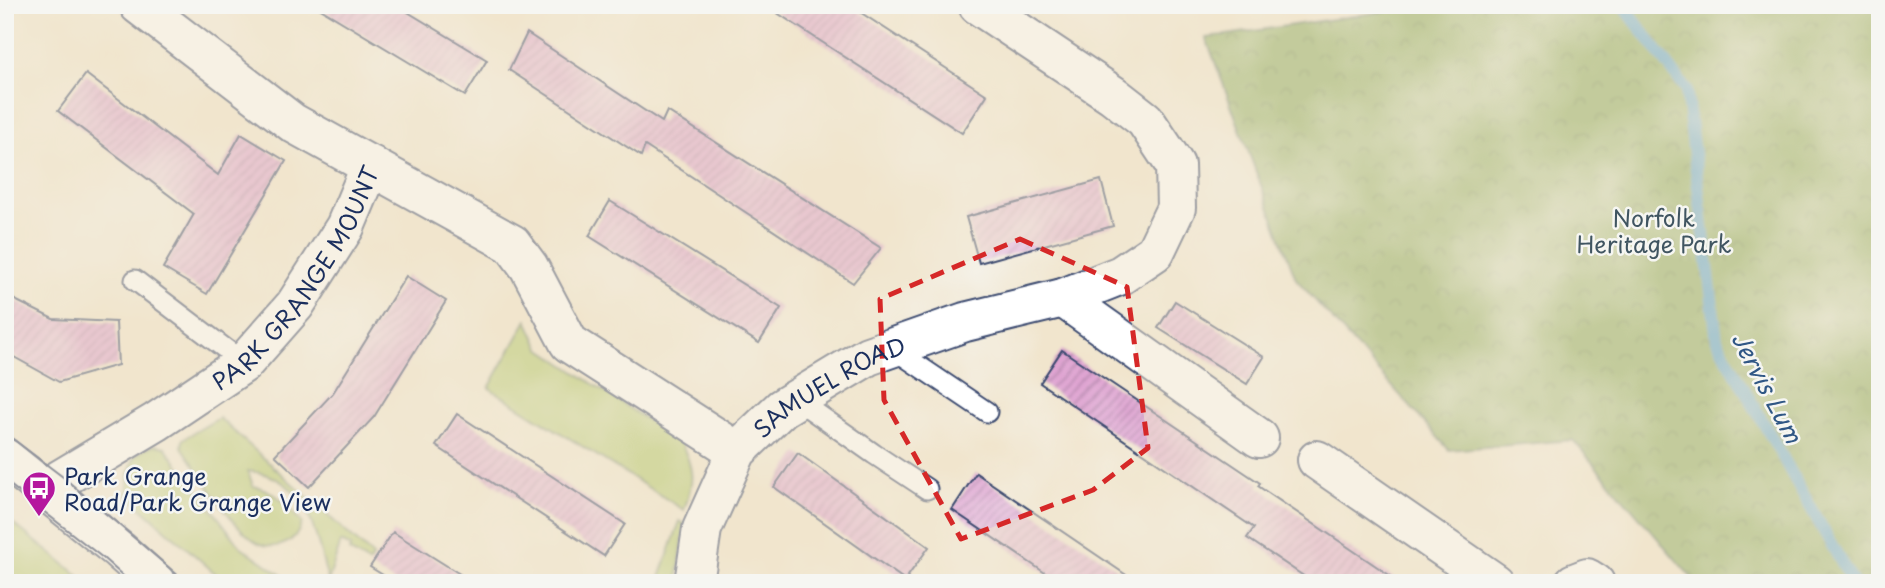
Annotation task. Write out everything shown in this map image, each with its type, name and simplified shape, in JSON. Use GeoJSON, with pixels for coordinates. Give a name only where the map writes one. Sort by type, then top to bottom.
{"type":"FeatureCollection","features":[{"type":"Feature","properties":{"kind":"street","name":"PARK GRANGE MOUNT"},"geometry":{"type":"LineString","coordinates":[[44,489],[156,422],[244,363],[295,305],[345,227],[371,165],[293,123],[139,5]]}},
{"type":"Feature","properties":{"kind":"street","name":"SAMUEL ROAD"},"geometry":{"type":"LineString","coordinates":[[695,583],[702,529],[737,451],[782,408],[868,356],[965,322],[1063,298],[1121,275],[1155,252],[1176,208],[1175,165],[1144,120],[1113,95],[978,5]]}},
{"type":"Feature","properties":{"kind":"street"},"geometry":{"type":"LineString","coordinates":[[371,165],[512,244],[529,267],[569,343],[737,451]]}},
{"type":"Feature","properties":{"kind":"street"},"geometry":{"type":"LineString","coordinates":[[1063,298],[1259,438]]}},
{"type":"Feature","properties":{"kind":"street"},"geometry":{"type":"LineString","coordinates":[[5,458],[120,550],[156,583]]}},
{"type":"Feature","properties":{"kind":"street"},"geometry":{"type":"LineString","coordinates":[[1317,460],[1494,583]]}},
{"type":"Feature","properties":{"kind":"street"},"geometry":{"type":"LineString","coordinates":[[1574,583],[1587,578],[1595,583]]}},
{"type":"Feature","properties":{"kind":"lane"},"geometry":{"type":"LineString","coordinates":[[135,280],[244,363]]}},
{"type":"Feature","properties":{"kind":"lane"},"geometry":{"type":"LineString","coordinates":[[892,348],[987,412]]}},
{"type":"Feature","properties":{"kind":"lane"},"geometry":{"type":"LineString","coordinates":[[796,399],[927,489]]}},
{"type":"Feature","properties":{"kind":"highlighted area"},"geometry":{"type":"Polygon","coordinates":[[[1020,239],[1127,287],[1148,448],[1093,490],[961,539],[884,400],[880,299],[1020,239]]]}},
{"type":"Feature","properties":{"kind":"green space","name":"Norfolk Heritage Park"},"geometry":{"type":"Polygon","coordinates":[[[1427,5],[1880,5],[1880,583],[1696,583],[1573,440],[1449,450],[1296,279],[1206,38],[1427,5]]]}},
{"type":"Feature","properties":{"kind":"green space"},"geometry":{"type":"Polygon","coordinates":[[[527,320],[540,348],[681,443],[692,476],[684,510],[489,388],[527,320]]]}},
{"type":"Feature","properties":{"kind":"green space"},"geometry":{"type":"Polygon","coordinates":[[[219,418],[373,556],[369,563],[349,551],[351,547],[341,542],[328,581],[313,527],[297,496],[268,475],[248,471],[253,486],[275,495],[302,523],[290,541],[275,546],[264,545],[245,533],[226,511],[182,447],[183,439],[219,418]]]}},
{"type":"Feature","properties":{"kind":"green space"},"geometry":{"type":"Polygon","coordinates":[[[155,445],[165,447],[240,546],[293,583],[226,583],[127,495],[130,470],[135,458],[146,448],[155,445]]]}},
{"type":"Feature","properties":{"kind":"green space"},"geometry":{"type":"Polygon","coordinates":[[[5,517],[88,583],[5,583],[5,517]]]}},
{"type":"Feature","properties":{"kind":"green space"},"geometry":{"type":"Polygon","coordinates":[[[680,521],[685,524],[677,583],[658,583],[680,521]]]}},
{"type":"Feature","properties":{"kind":"building"},"geometry":{"type":"Polygon","coordinates":[[[314,5],[396,5],[487,60],[465,96],[314,5]]]}},
{"type":"Feature","properties":{"kind":"building"},"geometry":{"type":"Polygon","coordinates":[[[765,5],[849,5],[987,95],[962,133],[765,5]]]}},
{"type":"Feature","properties":{"kind":"building"},"geometry":{"type":"Polygon","coordinates":[[[527,33],[662,122],[667,111],[881,248],[853,283],[645,146],[641,156],[509,70],[527,33]]]}},
{"type":"Feature","properties":{"kind":"building"},"geometry":{"type":"Polygon","coordinates":[[[86,74],[218,175],[241,134],[286,161],[207,294],[163,268],[194,214],[58,111],[86,74]]]}},
{"type":"Feature","properties":{"kind":"building"},"geometry":{"type":"Polygon","coordinates":[[[1101,180],[1113,226],[979,263],[966,217],[1101,180]]]}},
{"type":"Feature","properties":{"kind":"building"},"geometry":{"type":"Polygon","coordinates":[[[610,201],[781,308],[759,343],[589,236],[610,201]]]}},
{"type":"Feature","properties":{"kind":"building"},"geometry":{"type":"Polygon","coordinates":[[[406,276],[446,301],[374,417],[309,487],[275,455],[333,393],[406,276]]]}},
{"type":"Feature","properties":{"kind":"building"},"geometry":{"type":"Polygon","coordinates":[[[5,295],[53,319],[116,322],[118,365],[59,382],[5,352],[5,295]]]}},
{"type":"Feature","properties":{"kind":"building"},"geometry":{"type":"Polygon","coordinates":[[[1175,301],[1264,357],[1247,384],[1158,328],[1175,301]]]}},
{"type":"Feature","properties":{"kind":"building"},"geometry":{"type":"Polygon","coordinates":[[[1062,350],[1260,483],[1258,486],[1401,583],[1314,583],[1247,538],[1254,528],[1040,383],[1062,350]]]}},
{"type":"Feature","properties":{"kind":"building"},"geometry":{"type":"Polygon","coordinates":[[[457,414],[625,524],[604,556],[436,446],[457,414]]]}},
{"type":"Feature","properties":{"kind":"building"},"geometry":{"type":"Polygon","coordinates":[[[798,453],[929,547],[905,580],[774,487],[798,453]]]}},
{"type":"Feature","properties":{"kind":"building"},"geometry":{"type":"Polygon","coordinates":[[[976,473],[1138,583],[1060,583],[952,510],[976,473]]]}},
{"type":"Feature","properties":{"kind":"building"},"geometry":{"type":"Polygon","coordinates":[[[393,532],[474,583],[396,583],[370,567],[393,532]]]}},
{"type":"Feature","properties":{"kind":"waterway","name":"Jervis Lum"},"geometry":{"type":"LineString","coordinates":[[1623,5],[1686,89],[1717,340],[1853,583]]}},
{"type":"Feature","properties":{"kind":"tram line"},"geometry":{"type":"LineString","coordinates":[[5,433],[63,477],[187,583]]}},
{"type":"Feature","properties":{"kind":"tram line"},"geometry":{"type":"LineString","coordinates":[[5,481],[131,583]]}},
{"type":"Feature","properties":{"kind":"place","name":"Park Grange Road/Park Grange View"},"geometry":{"type":"Point","coordinates":[39,518]}}]}
